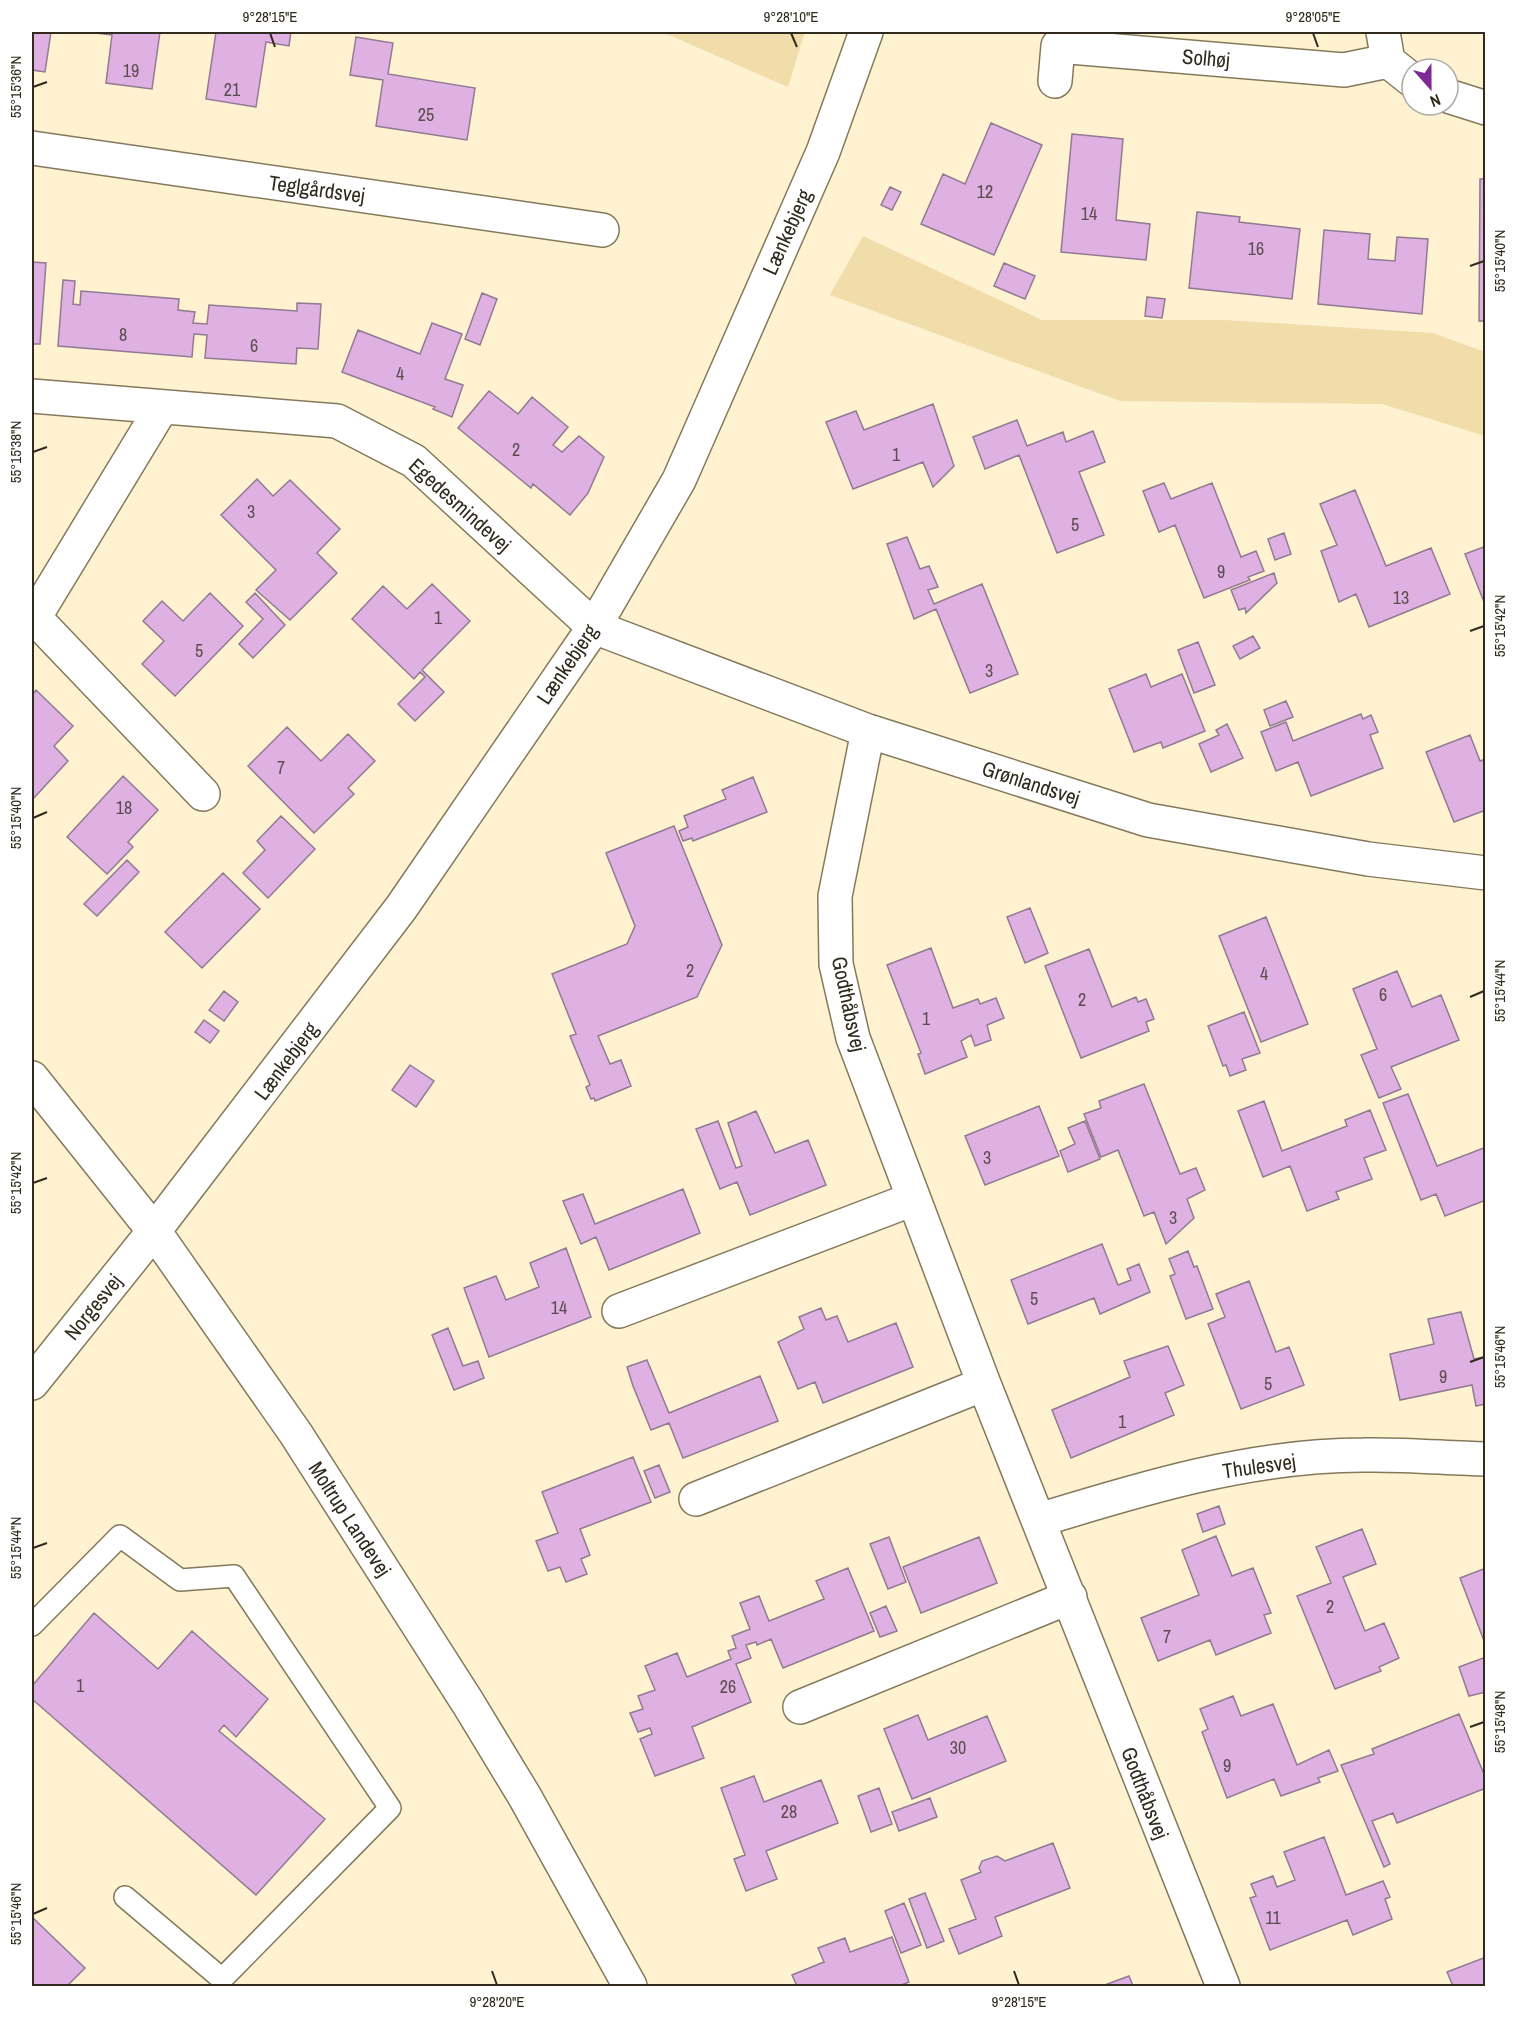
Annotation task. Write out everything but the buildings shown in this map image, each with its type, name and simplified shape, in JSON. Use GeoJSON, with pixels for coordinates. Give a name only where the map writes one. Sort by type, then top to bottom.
{"type":"FeatureCollection","features":[{"type":"Feature","properties":{"kind":"street","name":"Lænkebjerg"},"geometry":{"type":"LineString","coordinates":[[154,1231],[401,908],[594,627],[683,469],[823,152],[866,32]]}},
{"type":"Feature","properties":{"kind":"street","name":"Solhøj"},"geometry":{"type":"LineString","coordinates":[[1055,81],[1058,46],[1344,69],[1394,58]]}},
{"type":"Feature","properties":{"kind":"street"},"geometry":{"type":"LineString","coordinates":[[1460,100],[1485,108]]}},
{"type":"Feature","properties":{"kind":"street","name":"Teglgårdsvej"},"geometry":{"type":"LineString","coordinates":[[32,148],[602,230]]}},
{"type":"Feature","properties":{"kind":"street","name":"Egedesmindevej"},"geometry":{"type":"LineString","coordinates":[[32,396],[337,421],[414,461],[594,627]]}},
{"type":"Feature","properties":{"kind":"street"},"geometry":{"type":"LineString","coordinates":[[162,407],[33,617],[203,794]]}},
{"type":"Feature","properties":{"kind":"street","name":"Grønlandsvej"},"geometry":{"type":"LineString","coordinates":[[594,627],[868,731],[1148,820],[1368,859],[1485,873]]}},
{"type":"Feature","properties":{"kind":"street","name":"Godthåbsvej"},"geometry":{"type":"LineString","coordinates":[[868,731],[835,896],[836,964],[852,1038],[984,1384],[1070,1597],[1181,1886],[1223,1986]]}},
{"type":"Feature","properties":{"kind":"street","name":"Moltrup Landevej"},"geometry":{"type":"LineString","coordinates":[[32,1078],[154,1231],[296,1434],[468,1703],[525,1797],[630,1986]]}},
{"type":"Feature","properties":{"kind":"street"},"geometry":{"type":"LineString","coordinates":[[619,1311],[913,1198]]}},
{"type":"Feature","properties":{"kind":"street","name":"Norgesvej"},"geometry":{"type":"LineString","coordinates":[[32,1383],[154,1231]]}},
{"type":"Feature","properties":{"kind":"street"},"geometry":{"type":"LineString","coordinates":[[696,1499],[984,1384]]}},
{"type":"Feature","properties":{"kind":"street","name":"Thulesvej"},"geometry":{"type":"LineString","coordinates":[[1039,1521],[1154,1487],[1228,1469],[1290,1460],[1361,1454],[1485,1460]]}},
{"type":"Feature","properties":{"kind":"street"},"geometry":{"type":"LineString","coordinates":[[800,1707],[1070,1597]]}},
{"type":"Feature","properties":{"kind":"lane"},"geometry":{"type":"LineString","coordinates":[[32,1625],[120,1536],[180,1580],[234,1576],[390,1808],[222,1979],[125,1898]]}},
{"type":"Feature","properties":{"kind":"shaded area"},"geometry":{"type":"Polygon","coordinates":[[[662,32],[805,32],[788,87],[662,32]]]}},
{"type":"Feature","properties":{"kind":"shaded area"},"geometry":{"type":"Polygon","coordinates":[[[863,236],[1042,320],[1225,320],[1433,333],[1485,352],[1485,436],[1382,404],[1120,401],[830,295],[863,236]]]}}]}
